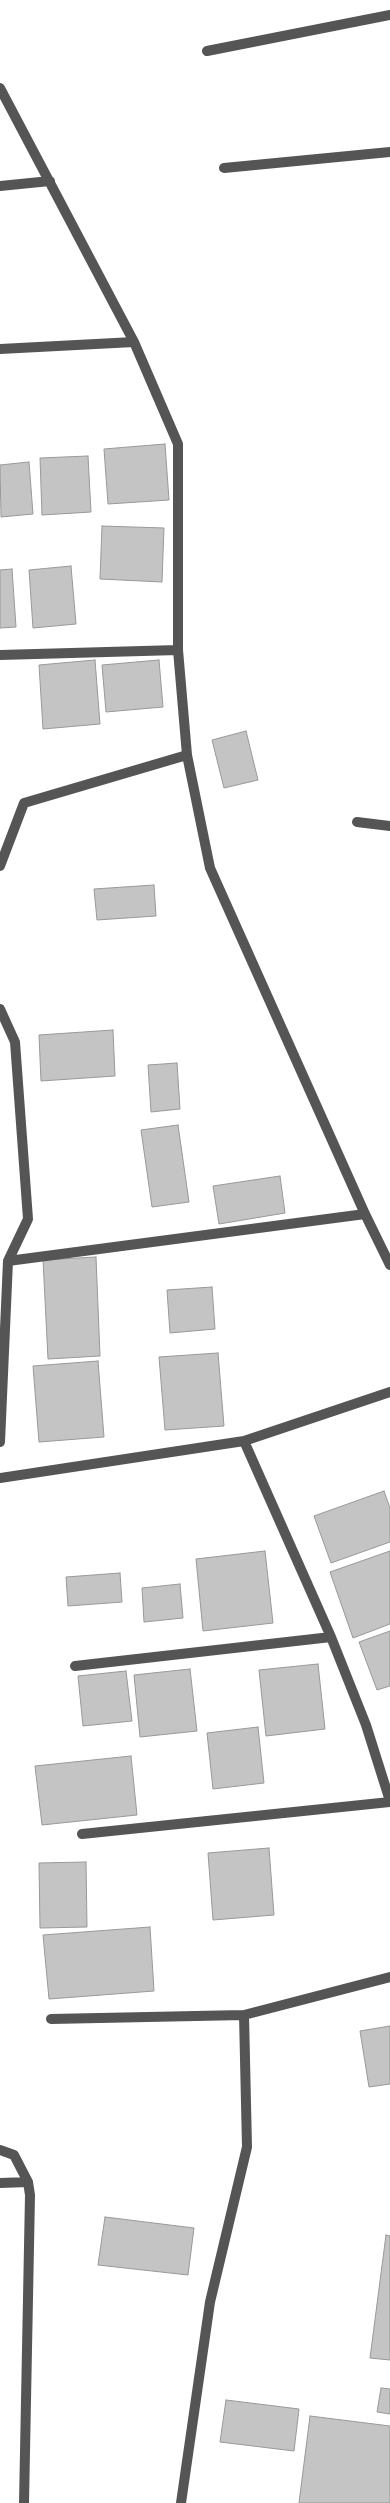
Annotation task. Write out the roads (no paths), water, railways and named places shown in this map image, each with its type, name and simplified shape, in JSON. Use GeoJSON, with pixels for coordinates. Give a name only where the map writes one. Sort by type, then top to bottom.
{"type":"FeatureCollection","features":[{"type":"Feature","properties":{"kind":"street"},"geometry":{"type":"LineString","coordinates":[[207,51],[390,15]]}},
{"type":"Feature","properties":{"kind":"street"},"geometry":{"type":"LineString","coordinates":[[0,88],[134,342],[178,444],[178,650],[187,755],[210,868],[365,1214],[390,1265]]}},
{"type":"Feature","properties":{"kind":"street"},"geometry":{"type":"LineString","coordinates":[[224,168],[390,152]]}},
{"type":"Feature","properties":{"kind":"street"},"geometry":{"type":"LineString","coordinates":[[0,186],[50,181]]}},
{"type":"Feature","properties":{"kind":"street"},"geometry":{"type":"LineString","coordinates":[[0,349],[134,342]]}},
{"type":"Feature","properties":{"kind":"street"},"geometry":{"type":"LineString","coordinates":[[0,655],[178,650]]}},
{"type":"Feature","properties":{"kind":"street"},"geometry":{"type":"LineString","coordinates":[[0,866],[24,803],[187,755]]}},
{"type":"Feature","properties":{"kind":"street"},"geometry":{"type":"LineString","coordinates":[[358,822],[390,826]]}},
{"type":"Feature","properties":{"kind":"street"},"geometry":{"type":"LineString","coordinates":[[0,1009],[15,1042],[28,1219],[8,1261],[0,1442]]}},
{"type":"Feature","properties":{"kind":"street"},"geometry":{"type":"LineString","coordinates":[[8,1261],[365,1214]]}},
{"type":"Feature","properties":{"kind":"street"},"geometry":{"type":"LineString","coordinates":[[0,1478],[244,1441],[390,1392]]}},
{"type":"Feature","properties":{"kind":"street"},"geometry":{"type":"LineString","coordinates":[[82,1834],[390,1802],[366,1725],[332,1637],[244,1441]]}},
{"type":"Feature","properties":{"kind":"street"},"geometry":{"type":"LineString","coordinates":[[75,1666],[332,1637]]}},
{"type":"Feature","properties":{"kind":"street"},"geometry":{"type":"LineString","coordinates":[[51,2019],[244,2015],[390,1977]]}},
{"type":"Feature","properties":{"kind":"street"},"geometry":{"type":"LineString","coordinates":[[181,2503],[210,2302],[247,2147],[244,2015]]}},
{"type":"Feature","properties":{"kind":"street"},"geometry":{"type":"LineString","coordinates":[[2,2149],[14,2155],[28,2182],[30,2205],[24,2503]]}},
{"type":"Feature","properties":{"kind":"street"},"geometry":{"type":"LineString","coordinates":[[0,2183],[28,2182]]}}]}
